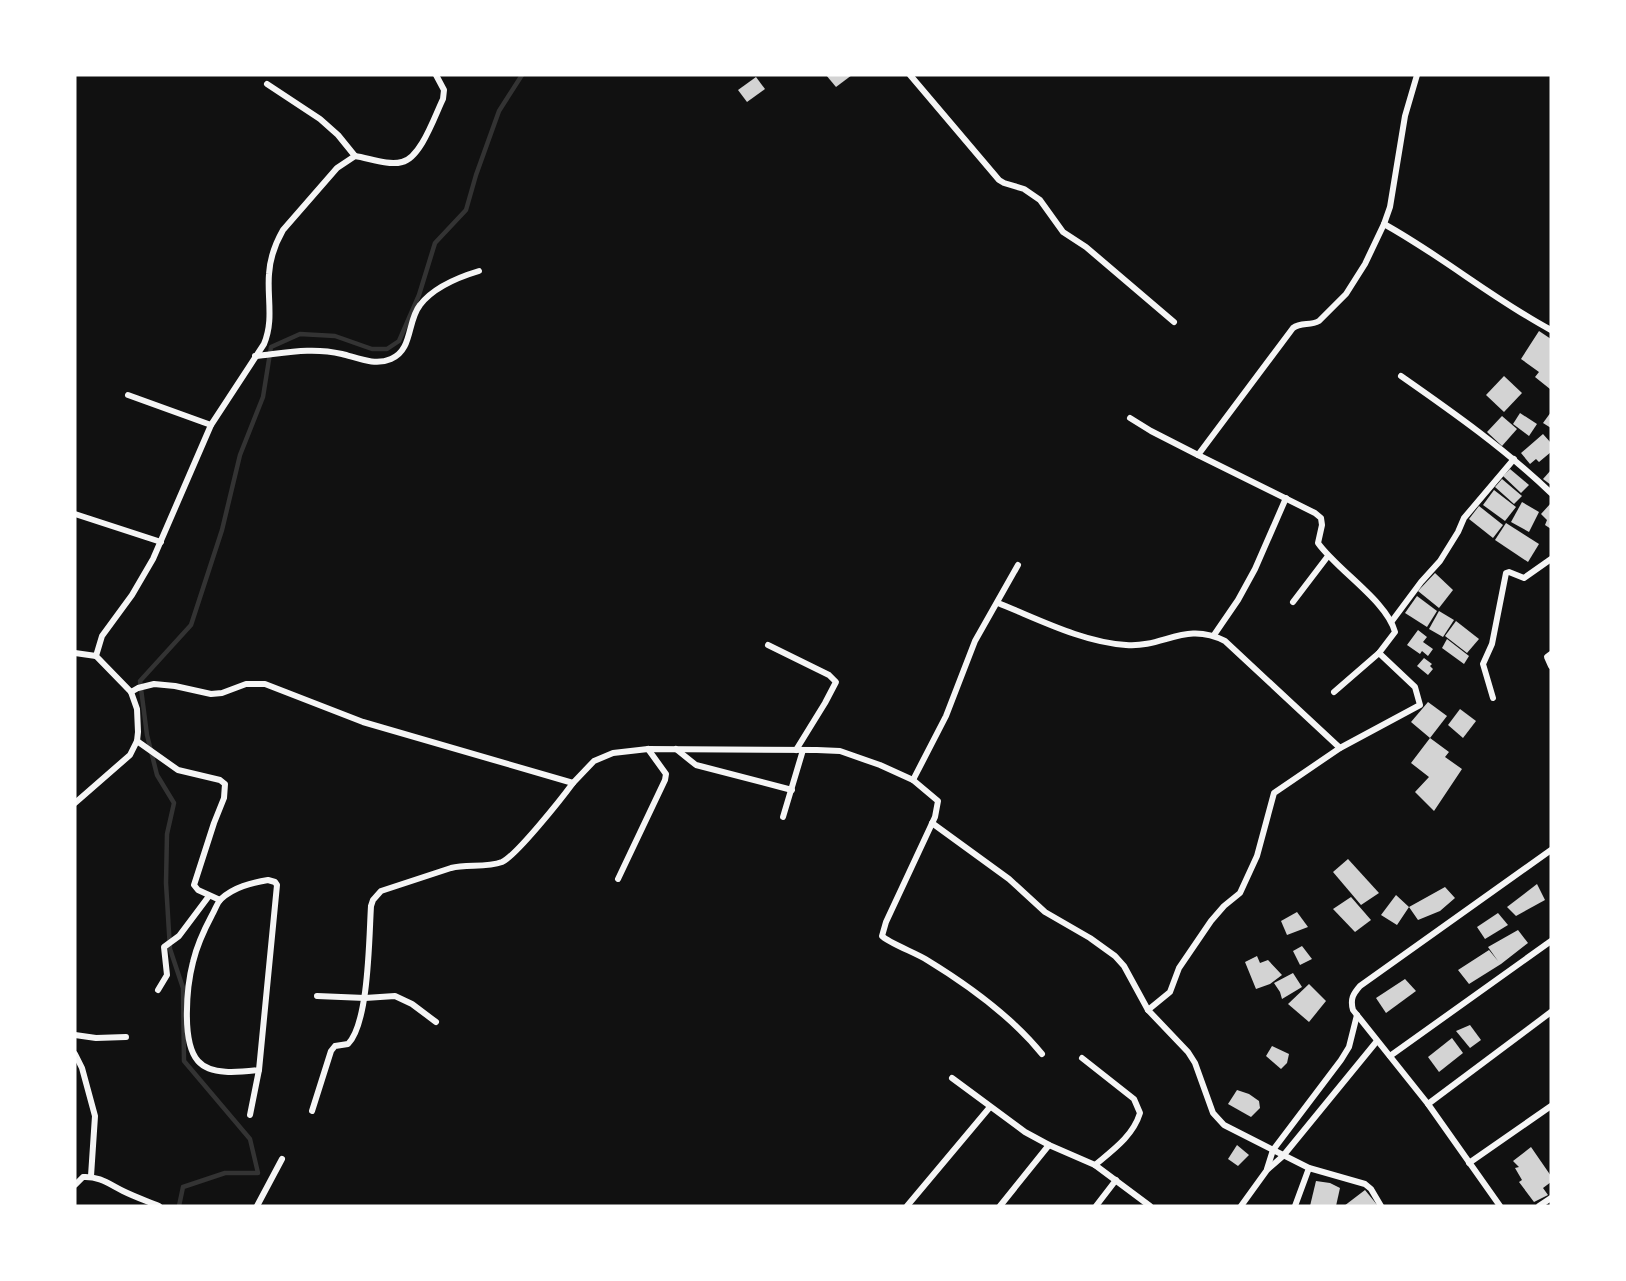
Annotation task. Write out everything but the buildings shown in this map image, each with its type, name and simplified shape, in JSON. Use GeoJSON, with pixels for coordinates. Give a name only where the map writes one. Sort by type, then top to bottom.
{"type":"FeatureCollection","features":[{"type":"Feature","properties":{"kind":"street"},"geometry":{"type":"LineString","coordinates":[[267,84],[320,119],[338,135],[355,156],[402,162],[416,153],[443,99],[444,90],[436,75]]}},
{"type":"Feature","properties":{"kind":"street"},"geometry":{"type":"LineString","coordinates":[[910,75],[1001,182],[1024,189],[1040,200],[1063,232],[1086,247],[1174,322]]}},
{"type":"Feature","properties":{"kind":"street"},"geometry":{"type":"LineString","coordinates":[[1198,455],[1293,328],[1299,324],[1314,324],[1319,321],[1346,294],[1365,264],[1390,207],[1405,116],[1417,75]]}},
{"type":"Feature","properties":{"kind":"street"},"geometry":{"type":"LineString","coordinates":[[96,656],[102,636],[132,595],[161,542],[211,425],[259,356],[270,321],[268,276],[272,253],[278,239],[323,182],[337,168],[355,156]]}},
{"type":"Feature","properties":{"kind":"street"},"geometry":{"type":"LineString","coordinates":[[1384,224],[1418,244],[1501,302],[1551,330]]}},
{"type":"Feature","properties":{"kind":"street"},"geometry":{"type":"LineString","coordinates":[[259,356],[312,350],[369,361],[381,362],[391,359],[400,354],[406,344],[420,305],[450,281],[479,271]]}},
{"type":"Feature","properties":{"kind":"street"},"geometry":{"type":"LineString","coordinates":[[1401,376],[1462,418],[1514,459],[1551,493]]}},
{"type":"Feature","properties":{"kind":"street"},"geometry":{"type":"LineString","coordinates":[[128,395],[211,425]]}},
{"type":"Feature","properties":{"kind":"street"},"geometry":{"type":"LineString","coordinates":[[1130,418],[1151,431],[1322,518],[1318,543],[1392,621],[1395,632],[1379,653],[1334,692]]}},
{"type":"Feature","properties":{"kind":"street"},"geometry":{"type":"LineString","coordinates":[[1392,621],[1440,561],[1464,518],[1514,459]]}},
{"type":"Feature","properties":{"kind":"street"},"geometry":{"type":"LineString","coordinates":[[1214,635],[1239,600],[1286,498]]}},
{"type":"Feature","properties":{"kind":"street"},"geometry":{"type":"LineString","coordinates":[[75,514],[161,542]]}},
{"type":"Feature","properties":{"kind":"street"},"geometry":{"type":"LineString","coordinates":[[1293,602],[1328,556]]}},
{"type":"Feature","properties":{"kind":"street"},"geometry":{"type":"LineString","coordinates":[[1493,698],[1483,664],[1492,644],[1506,573],[1524,578],[1551,559]]}},
{"type":"Feature","properties":{"kind":"street"},"geometry":{"type":"LineString","coordinates":[[913,780],[946,716],[975,641],[1018,565]]}},
{"type":"Feature","properties":{"kind":"street"},"geometry":{"type":"LineString","coordinates":[[998,603],[1074,633],[1122,645],[1141,646],[1181,634],[1197,632],[1214,635],[1225,640],[1340,748]]}},
{"type":"Feature","properties":{"kind":"street"},"geometry":{"type":"LineString","coordinates":[[768,645],[829,675],[836,682],[799,750],[792,790],[783,817]]}},
{"type":"Feature","properties":{"kind":"street"},"geometry":{"type":"LineString","coordinates":[[75,652],[96,656],[134,690],[138,732],[137,741],[130,755],[75,803]]}},
{"type":"Feature","properties":{"kind":"street"},"geometry":{"type":"LineString","coordinates":[[1148,1010],[1170,992],[1179,968],[1205,930],[1224,906],[1240,893],[1257,856],[1274,793],[1340,748],[1420,705],[1415,687],[1379,653]]}},
{"type":"Feature","properties":{"kind":"street"},"geometry":{"type":"LineString","coordinates":[[1551,654],[1547,657],[1551,666]]}},
{"type":"Feature","properties":{"kind":"street"},"geometry":{"type":"LineString","coordinates":[[134,690],[154,684],[211,694],[222,693],[246,684],[265,684],[363,722],[573,783]]}},
{"type":"Feature","properties":{"kind":"street"},"geometry":{"type":"LineString","coordinates":[[137,741],[178,770],[220,780],[225,784],[224,798],[194,881],[195,888],[220,900]]}},
{"type":"Feature","properties":{"kind":"street"},"geometry":{"type":"LineString","coordinates":[[618,879],[665,780],[666,774],[648,749]]}},
{"type":"Feature","properties":{"kind":"street"},"geometry":{"type":"LineString","coordinates":[[312,1111],[331,1051],[335,1047],[346,1045],[353,1039],[359,1023],[364,998],[371,906],[376,896],[381,891],[451,868],[463,865],[492,864],[507,859],[594,761],[603,755],[648,749],[840,751],[913,780],[938,801],[938,808],[886,922],[882,936],[885,940],[904,946],[928,960],[964,985],[1024,1032],[1042,1054]]}},
{"type":"Feature","properties":{"kind":"street"},"geometry":{"type":"LineString","coordinates":[[676,749],[696,765],[792,790]]}},
{"type":"Feature","properties":{"kind":"street"},"geometry":{"type":"LineString","coordinates":[[932,823],[1009,879],[1045,912],[1090,938],[1115,956],[1124,966],[1148,1010],[1188,1052],[1195,1063],[1213,1113],[1224,1125],[1309,1168],[1365,1185],[1371,1189],[1380,1206]]}},
{"type":"Feature","properties":{"kind":"street"},"geometry":{"type":"LineString","coordinates":[[1500,1206],[1428,1104],[1353,1010],[1351,1001],[1353,993],[1360,986],[1551,850]]}},
{"type":"Feature","properties":{"kind":"street"},"geometry":{"type":"LineString","coordinates":[[250,1115],[260,1070],[277,885],[272,880],[252,883],[220,900],[201,938],[192,963],[188,999],[189,1043],[198,1060],[210,1069],[236,1072],[260,1070]]}},
{"type":"Feature","properties":{"kind":"street"},"geometry":{"type":"LineString","coordinates":[[158,990],[167,975],[164,947],[178,936],[209,896]]}},
{"type":"Feature","properties":{"kind":"street"},"geometry":{"type":"LineString","coordinates":[[1390,1056],[1551,941]]}},
{"type":"Feature","properties":{"kind":"street"},"geometry":{"type":"LineString","coordinates":[[317,996],[364,998],[395,996],[412,1004],[436,1022]]}},
{"type":"Feature","properties":{"kind":"street"},"geometry":{"type":"LineString","coordinates":[[1428,1104],[1551,1012]]}},
{"type":"Feature","properties":{"kind":"street"},"geometry":{"type":"LineString","coordinates":[[1267,1170],[1273,1150],[1349,1047],[1357,1015]]}},
{"type":"Feature","properties":{"kind":"street"},"geometry":{"type":"LineString","coordinates":[[75,1035],[96,1038],[126,1037]]}},
{"type":"Feature","properties":{"kind":"street"},"geometry":{"type":"LineString","coordinates":[[1241,1206],[1267,1170],[1283,1156],[1377,1041]]}},
{"type":"Feature","properties":{"kind":"street"},"geometry":{"type":"LineString","coordinates":[[75,1054],[82,1068],[95,1116],[91,1176]]}},
{"type":"Feature","properties":{"kind":"street"},"geometry":{"type":"LineString","coordinates":[[1082,1058],[1134,1099],[1140,1113],[1124,1140],[1095,1165]]}},
{"type":"Feature","properties":{"kind":"street"},"geometry":{"type":"LineString","coordinates":[[952,1078],[1025,1132],[1095,1165],[1150,1206]]}},
{"type":"Feature","properties":{"kind":"street"},"geometry":{"type":"LineString","coordinates":[[1469,1163],[1551,1106]]}},
{"type":"Feature","properties":{"kind":"street"},"geometry":{"type":"LineString","coordinates":[[907,1206],[990,1107]]}},
{"type":"Feature","properties":{"kind":"street"},"geometry":{"type":"LineString","coordinates":[[1000,1206],[1049,1145]]}},
{"type":"Feature","properties":{"kind":"street"},"geometry":{"type":"LineString","coordinates":[[257,1206],[282,1159]]}},
{"type":"Feature","properties":{"kind":"street"},"geometry":{"type":"LineString","coordinates":[[1295,1206],[1309,1168]]}},
{"type":"Feature","properties":{"kind":"street"},"geometry":{"type":"LineString","coordinates":[[75,1185],[83,1176],[91,1176],[159,1206]]}},
{"type":"Feature","properties":{"kind":"street"},"geometry":{"type":"LineString","coordinates":[[1096,1206],[1116,1180]]}},
{"type":"Feature","properties":{"kind":"street"},"geometry":{"type":"LineString","coordinates":[[1539,1206],[1551,1198]]}},
{"type":"Feature","properties":{"kind":"waterway"},"geometry":{"type":"LineString","coordinates":[[179,1206],[183,1187],[225,1173],[258,1173],[250,1139],[184,1061],[183,988],[170,949],[166,883],[167,834],[174,803],[157,775],[147,735],[140,681],[191,625],[222,530],[240,455],[263,397],[271,347],[300,334],[335,336],[372,349],[387,349],[399,341],[419,295],[435,243],[466,210],[499,111],[522,75]]}}]}
